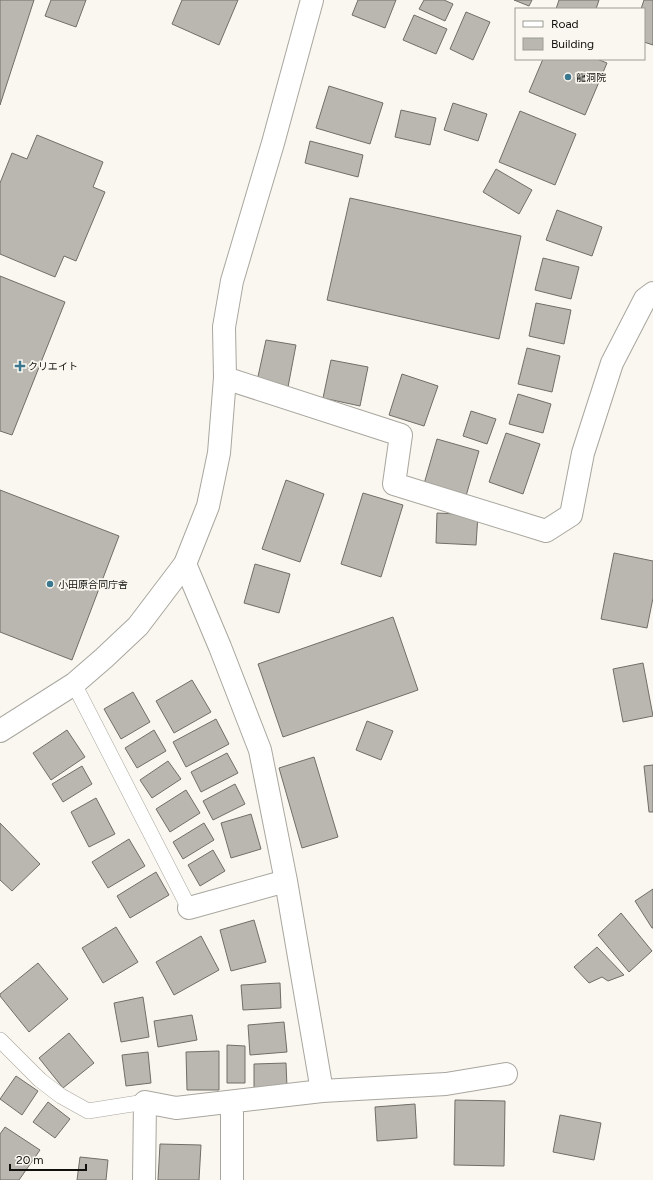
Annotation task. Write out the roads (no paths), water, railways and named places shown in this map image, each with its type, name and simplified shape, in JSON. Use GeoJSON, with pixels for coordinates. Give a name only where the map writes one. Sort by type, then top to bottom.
{"type":"FeatureCollection","features":[{"type":"Feature","properties":{"kind":"street"},"geometry":{"type":"LineString","coordinates":[[0,731],[74,684],[138,626],[185,564],[208,506],[219,453],[225,378],[224,327],[232,281],[273,142],[312,0]]}},
{"type":"Feature","properties":{"kind":"street"},"geometry":{"type":"LineString","coordinates":[[225,378],[401,435],[394,484],[546,531],[571,515],[583,453],[612,362],[645,299],[653,293]]}},
{"type":"Feature","properties":{"kind":"street"},"geometry":{"type":"LineString","coordinates":[[185,564],[220,647],[260,750],[286,881],[322,1091]]}},
{"type":"Feature","properties":{"kind":"street"},"geometry":{"type":"LineString","coordinates":[[189,908],[286,881]]}},
{"type":"Feature","properties":{"kind":"street"},"geometry":{"type":"LineString","coordinates":[[144,1180],[145,1102],[176,1108],[322,1091],[446,1084],[506,1074]]}},
{"type":"Feature","properties":{"kind":"street"},"geometry":{"type":"LineString","coordinates":[[232,1102],[232,1180]]}},
{"type":"Feature","properties":{"kind":"lane"},"geometry":{"type":"LineString","coordinates":[[74,684],[189,908]]}},
{"type":"Feature","properties":{"kind":"lane"},"geometry":{"type":"LineString","coordinates":[[0,1040],[40,1080],[61,1096],[88,1111],[145,1102]]}},
{"type":"Feature","properties":{"kind":"place","name":"龍洞院"},"geometry":{"type":"Point","coordinates":[568,77]}},
{"type":"Feature","properties":{"kind":"place","name":"クリエイト"},"geometry":{"type":"Point","coordinates":[20,366]}},
{"type":"Feature","properties":{"kind":"place","name":"小田原合同庁舎"},"geometry":{"type":"Point","coordinates":[50,584]}}]}
